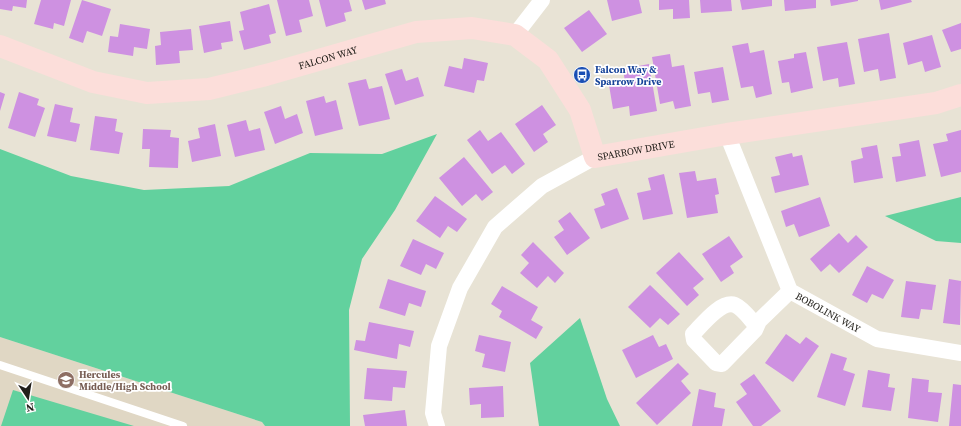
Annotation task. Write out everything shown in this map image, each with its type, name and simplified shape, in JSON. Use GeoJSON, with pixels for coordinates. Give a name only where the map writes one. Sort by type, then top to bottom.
{"type":"FeatureCollection","features":[{"type":"Feature","properties":{"kind":"street"},"geometry":{"type":"LineString","coordinates":[[515,35],[542,0]]}},
{"type":"Feature","properties":{"kind":"street","name":"FALCON WAY"},"geometry":{"type":"LineString","coordinates":[[0,46],[93,82],[147,93],[209,89],[266,75],[416,32],[472,28],[515,35],[548,60],[580,110],[595,157]]}},
{"type":"Feature","properties":{"kind":"street","name":"SPARROW DRIVE"},"geometry":{"type":"LineString","coordinates":[[437,426],[433,413],[439,346],[460,288],[495,227],[542,186],[595,157],[727,134],[936,103],[961,95]]}},
{"type":"Feature","properties":{"kind":"street","name":"BOBOLINK WAY"},"geometry":{"type":"LineString","coordinates":[[727,134],[790,291],[878,339],[961,354]]}},
{"type":"Feature","properties":{"kind":"street"},"geometry":{"type":"LineString","coordinates":[[759,321],[790,291]]}},
{"type":"Feature","properties":{"kind":"lane"},"geometry":{"type":"LineString","coordinates":[[0,365],[183,426]]}},
{"type":"Feature","properties":{"kind":"shaded area","name":"Hercules Middle/High School"},"geometry":{"type":"Polygon","coordinates":[[[0,337],[262,422],[265,426],[0,426],[0,337]]]}},
{"type":"Feature","properties":{"kind":"green space"},"geometry":{"type":"Polygon","coordinates":[[[437,134],[395,210],[362,259],[349,310],[350,426],[265,426],[262,422],[0,337],[0,149],[71,176],[144,190],[229,186],[310,153],[382,154],[437,134]]]}},
{"type":"Feature","properties":{"kind":"green space"},"geometry":{"type":"Polygon","coordinates":[[[961,197],[961,243],[936,241],[885,216],[961,197]]]}},
{"type":"Feature","properties":{"kind":"green space"},"geometry":{"type":"Polygon","coordinates":[[[580,318],[607,399],[620,426],[539,426],[530,363],[580,318]]]}},
{"type":"Feature","properties":{"kind":"green space"},"geometry":{"type":"Polygon","coordinates":[[[13,390],[134,426],[1,426],[13,390]]]}},
{"type":"Feature","properties":{"kind":"building"},"geometry":{"type":"Polygon","coordinates":[[[0,0],[27,0],[26,8],[13,6],[12,11],[0,9],[0,0]]]}},
{"type":"Feature","properties":{"kind":"building"},"geometry":{"type":"Polygon","coordinates":[[[41,0],[71,0],[64,26],[54,23],[53,29],[34,24],[41,0]]]}},
{"type":"Feature","properties":{"kind":"building"},"geometry":{"type":"Polygon","coordinates":[[[82,0],[111,9],[102,36],[87,31],[83,43],[69,38],[82,0]]]}},
{"type":"Feature","properties":{"kind":"building"},"geometry":{"type":"Polygon","coordinates":[[[277,0],[309,0],[313,16],[299,20],[302,32],[286,36],[277,0]]]}},
{"type":"Feature","properties":{"kind":"building"},"geometry":{"type":"Polygon","coordinates":[[[319,0],[349,0],[352,11],[344,13],[346,21],[326,27],[319,0]]]}},
{"type":"Feature","properties":{"kind":"building"},"geometry":{"type":"Polygon","coordinates":[[[362,0],[385,0],[386,4],[365,10],[362,0]]]}},
{"type":"Feature","properties":{"kind":"building"},"geometry":{"type":"Polygon","coordinates":[[[607,0],[639,0],[642,13],[612,21],[607,0]]]}},
{"type":"Feature","properties":{"kind":"building"},"geometry":{"type":"Polygon","coordinates":[[[659,0],[689,0],[690,18],[673,19],[673,9],[659,10],[659,0]]]}},
{"type":"Feature","properties":{"kind":"building"},"geometry":{"type":"Polygon","coordinates":[[[700,0],[731,0],[732,11],[701,13],[700,0]]]}},
{"type":"Feature","properties":{"kind":"building"},"geometry":{"type":"Polygon","coordinates":[[[740,0],[772,0],[772,6],[742,10],[740,0]]]}},
{"type":"Feature","properties":{"kind":"building"},"geometry":{"type":"Polygon","coordinates":[[[784,0],[816,0],[816,8],[785,11],[784,0]]]}},
{"type":"Feature","properties":{"kind":"building"},"geometry":{"type":"Polygon","coordinates":[[[830,0],[858,0],[858,1],[831,6],[830,0]]]}},
{"type":"Feature","properties":{"kind":"building"},"geometry":{"type":"Polygon","coordinates":[[[879,0],[911,0],[912,2],[881,10],[879,0]]]}},
{"type":"Feature","properties":{"kind":"building"},"geometry":{"type":"Polygon","coordinates":[[[269,4],[276,33],[269,35],[271,43],[244,50],[239,31],[244,30],[240,12],[269,4]]]}},
{"type":"Feature","properties":{"kind":"building"},"geometry":{"type":"Polygon","coordinates":[[[589,10],[607,34],[582,52],[564,28],[589,10]]]}},
{"type":"Feature","properties":{"kind":"building"},"geometry":{"type":"Polygon","coordinates":[[[230,21],[233,41],[221,43],[222,49],[204,53],[199,26],[230,21]]]}},
{"type":"Feature","properties":{"kind":"building"},"geometry":{"type":"Polygon","coordinates":[[[961,23],[961,49],[951,52],[942,30],[961,23]]]}},
{"type":"Feature","properties":{"kind":"building"},"geometry":{"type":"Polygon","coordinates":[[[120,24],[150,29],[147,49],[134,47],[133,56],[108,52],[110,36],[118,37],[120,24]]]}},
{"type":"Feature","properties":{"kind":"building"},"geometry":{"type":"Polygon","coordinates":[[[191,29],[193,50],[179,51],[180,63],[156,65],[155,46],[161,45],[160,32],[191,29]]]}},
{"type":"Feature","properties":{"kind":"building"},"geometry":{"type":"Polygon","coordinates":[[[889,33],[896,78],[880,81],[878,69],[864,72],[858,39],[889,33]]]}},
{"type":"Feature","properties":{"kind":"building"},"geometry":{"type":"Polygon","coordinates":[[[932,35],[941,67],[925,72],[922,61],[908,65],[903,43],[932,35]]]}},
{"type":"Feature","properties":{"kind":"building"},"geometry":{"type":"Polygon","coordinates":[[[847,42],[855,84],[839,87],[838,78],[823,81],[817,47],[847,42]]]}},
{"type":"Feature","properties":{"kind":"building"},"geometry":{"type":"Polygon","coordinates":[[[748,43],[750,53],[764,50],[772,94],[756,98],[753,86],[741,88],[732,46],[748,43]]]}},
{"type":"Feature","properties":{"kind":"building"},"geometry":{"type":"Polygon","coordinates":[[[806,52],[813,88],[791,93],[789,82],[782,83],[778,61],[794,58],[794,54],[806,52]]]}},
{"type":"Feature","properties":{"kind":"building"},"geometry":{"type":"Polygon","coordinates":[[[670,54],[672,67],[684,65],[691,106],[675,109],[673,101],[660,104],[652,57],[670,54]]]}},
{"type":"Feature","properties":{"kind":"building"},"geometry":{"type":"Polygon","coordinates":[[[464,58],[488,63],[484,81],[477,80],[474,93],[444,86],[449,66],[462,69],[464,58]]]}},
{"type":"Feature","properties":{"kind":"building"},"geometry":{"type":"Polygon","coordinates":[[[649,64],[657,111],[630,116],[629,106],[613,109],[609,85],[625,82],[623,69],[649,64]]]}},
{"type":"Feature","properties":{"kind":"building"},"geometry":{"type":"Polygon","coordinates":[[[723,67],[729,100],[712,103],[710,92],[698,94],[694,72],[723,67]]]}},
{"type":"Feature","properties":{"kind":"building"},"geometry":{"type":"Polygon","coordinates":[[[402,69],[406,81],[418,77],[424,96],[395,105],[385,74],[402,69]]]}},
{"type":"Feature","properties":{"kind":"building"},"geometry":{"type":"Polygon","coordinates":[[[366,79],[369,89],[382,86],[390,119],[359,126],[348,83],[366,79]]]}},
{"type":"Feature","properties":{"kind":"building"},"geometry":{"type":"Polygon","coordinates":[[[0,92],[5,94],[0,111],[0,92]]]}},
{"type":"Feature","properties":{"kind":"building"},"geometry":{"type":"Polygon","coordinates":[[[19,92],[39,99],[37,105],[45,108],[35,137],[8,128],[19,92]]]}},
{"type":"Feature","properties":{"kind":"building"},"geometry":{"type":"Polygon","coordinates":[[[324,96],[326,103],[336,100],[343,129],[315,136],[306,101],[324,96]]]}},
{"type":"Feature","properties":{"kind":"building"},"geometry":{"type":"Polygon","coordinates":[[[55,104],[73,108],[70,122],[80,124],[76,142],[47,136],[55,104]]]}},
{"type":"Feature","properties":{"kind":"building"},"geometry":{"type":"Polygon","coordinates":[[[542,105],[556,125],[543,134],[548,142],[534,152],[515,124],[542,105]]]}},
{"type":"Feature","properties":{"kind":"building"},"geometry":{"type":"Polygon","coordinates":[[[281,106],[285,119],[297,114],[303,133],[275,144],[264,112],[281,106]]]}},
{"type":"Feature","properties":{"kind":"building"},"geometry":{"type":"Polygon","coordinates":[[[95,116],[117,119],[115,131],[123,133],[119,154],[90,150],[95,116]]]}},
{"type":"Feature","properties":{"kind":"building"},"geometry":{"type":"Polygon","coordinates":[[[246,120],[249,131],[260,128],[265,150],[235,157],[227,125],[246,120]]]}},
{"type":"Feature","properties":{"kind":"building"},"geometry":{"type":"Polygon","coordinates":[[[215,124],[221,156],[192,162],[188,141],[200,138],[198,128],[215,124]]]}},
{"type":"Feature","properties":{"kind":"building"},"geometry":{"type":"Polygon","coordinates":[[[143,129],[171,130],[170,137],[179,138],[178,168],[149,167],[150,149],[142,149],[143,129]]]}},
{"type":"Feature","properties":{"kind":"building"},"geometry":{"type":"Polygon","coordinates":[[[480,130],[488,141],[501,132],[525,164],[512,174],[505,165],[492,174],[467,140],[480,130]]]}},
{"type":"Feature","properties":{"kind":"building"},"geometry":{"type":"Polygon","coordinates":[[[961,130],[961,172],[941,177],[933,144],[948,141],[946,134],[961,130]]]}},
{"type":"Feature","properties":{"kind":"building"},"geometry":{"type":"Polygon","coordinates":[[[919,140],[926,176],[896,182],[892,157],[901,156],[899,144],[919,140]]]}},
{"type":"Feature","properties":{"kind":"building"},"geometry":{"type":"Polygon","coordinates":[[[877,145],[883,178],[854,183],[851,161],[863,158],[861,148],[877,145]]]}},
{"type":"Feature","properties":{"kind":"building"},"geometry":{"type":"Polygon","coordinates":[[[792,153],[793,157],[802,155],[809,185],[775,193],[771,177],[780,175],[775,157],[792,153]]]}},
{"type":"Feature","properties":{"kind":"building"},"geometry":{"type":"Polygon","coordinates":[[[464,157],[493,192],[482,201],[476,194],[462,206],[439,178],[464,157]]]}},
{"type":"Feature","properties":{"kind":"building"},"geometry":{"type":"Polygon","coordinates":[[[695,171],[697,181],[716,178],[719,194],[715,195],[718,213],[687,218],[679,173],[695,171]]]}},
{"type":"Feature","properties":{"kind":"building"},"geometry":{"type":"Polygon","coordinates":[[[664,174],[673,214],[643,220],[637,193],[651,190],[648,178],[664,174]]]}},
{"type":"Feature","properties":{"kind":"building"},"geometry":{"type":"Polygon","coordinates":[[[617,188],[629,219],[601,229],[594,209],[605,205],[601,194],[617,188]]]}},
{"type":"Feature","properties":{"kind":"building"},"geometry":{"type":"Polygon","coordinates":[[[435,196],[467,219],[457,232],[448,226],[440,238],[416,221],[435,196]]]}},
{"type":"Feature","properties":{"kind":"building"},"geometry":{"type":"Polygon","coordinates":[[[820,197],[830,226],[799,237],[794,224],[786,227],[781,211],[820,197]]]}},
{"type":"Feature","properties":{"kind":"building"},"geometry":{"type":"Polygon","coordinates":[[[570,212],[590,238],[567,255],[554,237],[564,230],[558,221],[570,212]]]}},
{"type":"Feature","properties":{"kind":"building"},"geometry":{"type":"Polygon","coordinates":[[[839,233],[848,243],[856,235],[868,247],[839,273],[830,264],[821,272],[810,259],[839,233]]]}},
{"type":"Feature","properties":{"kind":"building"},"geometry":{"type":"Polygon","coordinates":[[[729,236],[743,257],[730,266],[734,273],[721,282],[702,254],[729,236]]]}},
{"type":"Feature","properties":{"kind":"building"},"geometry":{"type":"Polygon","coordinates":[[[413,239],[444,253],[436,269],[426,264],[421,275],[400,266],[413,239]]]}},
{"type":"Feature","properties":{"kind":"building"},"geometry":{"type":"Polygon","coordinates":[[[533,242],[564,273],[555,283],[548,276],[537,288],[520,273],[529,263],[521,255],[533,242]]]}},
{"type":"Feature","properties":{"kind":"building"},"geometry":{"type":"Polygon","coordinates":[[[679,252],[704,279],[693,288],[699,295],[687,306],[656,273],[679,252]]]}},
{"type":"Feature","properties":{"kind":"building"},"geometry":{"type":"Polygon","coordinates":[[[867,266],[894,280],[883,299],[872,294],[867,303],[852,295],[867,266]]]}},
{"type":"Feature","properties":{"kind":"building"},"geometry":{"type":"Polygon","coordinates":[[[388,279],[426,291],[421,307],[409,303],[405,316],[379,308],[388,279]]]}},
{"type":"Feature","properties":{"kind":"building"},"geometry":{"type":"Polygon","coordinates":[[[949,279],[961,281],[960,325],[943,323],[949,279]]]}},
{"type":"Feature","properties":{"kind":"building"},"geometry":{"type":"Polygon","coordinates":[[[906,281],[936,285],[932,310],[921,309],[919,319],[901,317],[906,281]]]}},
{"type":"Feature","properties":{"kind":"building"},"geometry":{"type":"Polygon","coordinates":[[[650,285],[680,314],[668,325],[660,318],[650,328],[628,307],[650,285]]]}},
{"type":"Feature","properties":{"kind":"building"},"geometry":{"type":"Polygon","coordinates":[[[502,286],[538,307],[531,320],[543,327],[536,339],[499,317],[502,311],[491,304],[502,286]]]}},
{"type":"Feature","properties":{"kind":"building"},"geometry":{"type":"Polygon","coordinates":[[[369,322],[414,331],[410,347],[399,344],[397,359],[354,350],[356,340],[365,341],[369,322]]]}},
{"type":"Feature","properties":{"kind":"building"},"geometry":{"type":"Polygon","coordinates":[[[786,334],[800,344],[806,337],[819,346],[793,382],[765,363],[786,334]]]}},
{"type":"Feature","properties":{"kind":"building"},"geometry":{"type":"Polygon","coordinates":[[[479,335],[511,342],[505,372],[482,367],[485,354],[475,351],[479,335]]]}},
{"type":"Feature","properties":{"kind":"building"},"geometry":{"type":"Polygon","coordinates":[[[653,335],[659,347],[666,344],[673,359],[636,378],[622,350],[653,335]]]}},
{"type":"Feature","properties":{"kind":"building"},"geometry":{"type":"Polygon","coordinates":[[[831,353],[847,358],[843,370],[855,374],[845,406],[817,397],[831,353]]]}},
{"type":"Feature","properties":{"kind":"building"},"geometry":{"type":"Polygon","coordinates":[[[678,363],[689,374],[681,381],[691,393],[657,425],[636,403],[678,363]]]}},
{"type":"Feature","properties":{"kind":"building"},"geometry":{"type":"Polygon","coordinates":[[[367,368],[407,371],[405,388],[393,387],[392,401],[364,399],[367,368]]]}},
{"type":"Feature","properties":{"kind":"building"},"geometry":{"type":"Polygon","coordinates":[[[868,370],[890,374],[888,387],[895,388],[891,411],[862,407],[868,370]]]}},
{"type":"Feature","properties":{"kind":"building"},"geometry":{"type":"Polygon","coordinates":[[[754,374],[781,411],[761,426],[753,426],[736,402],[747,394],[740,384],[754,374]]]}},
{"type":"Feature","properties":{"kind":"building"},"geometry":{"type":"Polygon","coordinates":[[[912,378],[929,380],[928,392],[942,393],[938,422],[908,418],[912,378]]]}},
{"type":"Feature","properties":{"kind":"building"},"geometry":{"type":"Polygon","coordinates":[[[953,384],[961,385],[961,426],[949,426],[953,384]]]}},
{"type":"Feature","properties":{"kind":"building"},"geometry":{"type":"Polygon","coordinates":[[[503,386],[504,417],[481,418],[481,404],[470,405],[469,388],[503,386]]]}},
{"type":"Feature","properties":{"kind":"building"},"geometry":{"type":"Polygon","coordinates":[[[699,389],[716,393],[714,407],[725,409],[722,426],[692,426],[699,389]]]}},
{"type":"Feature","properties":{"kind":"building"},"geometry":{"type":"Polygon","coordinates":[[[405,410],[407,426],[365,426],[363,415],[405,410]]]}},
{"type":"Feature","properties":{"kind":"place","name":"Falcon Way & Sparrow Drive"},"geometry":{"type":"Point","coordinates":[582,75]}},
{"type":"Feature","properties":{"kind":"place","name":"Hercules Middle/High School"},"geometry":{"type":"Point","coordinates":[66,380]}}]}
